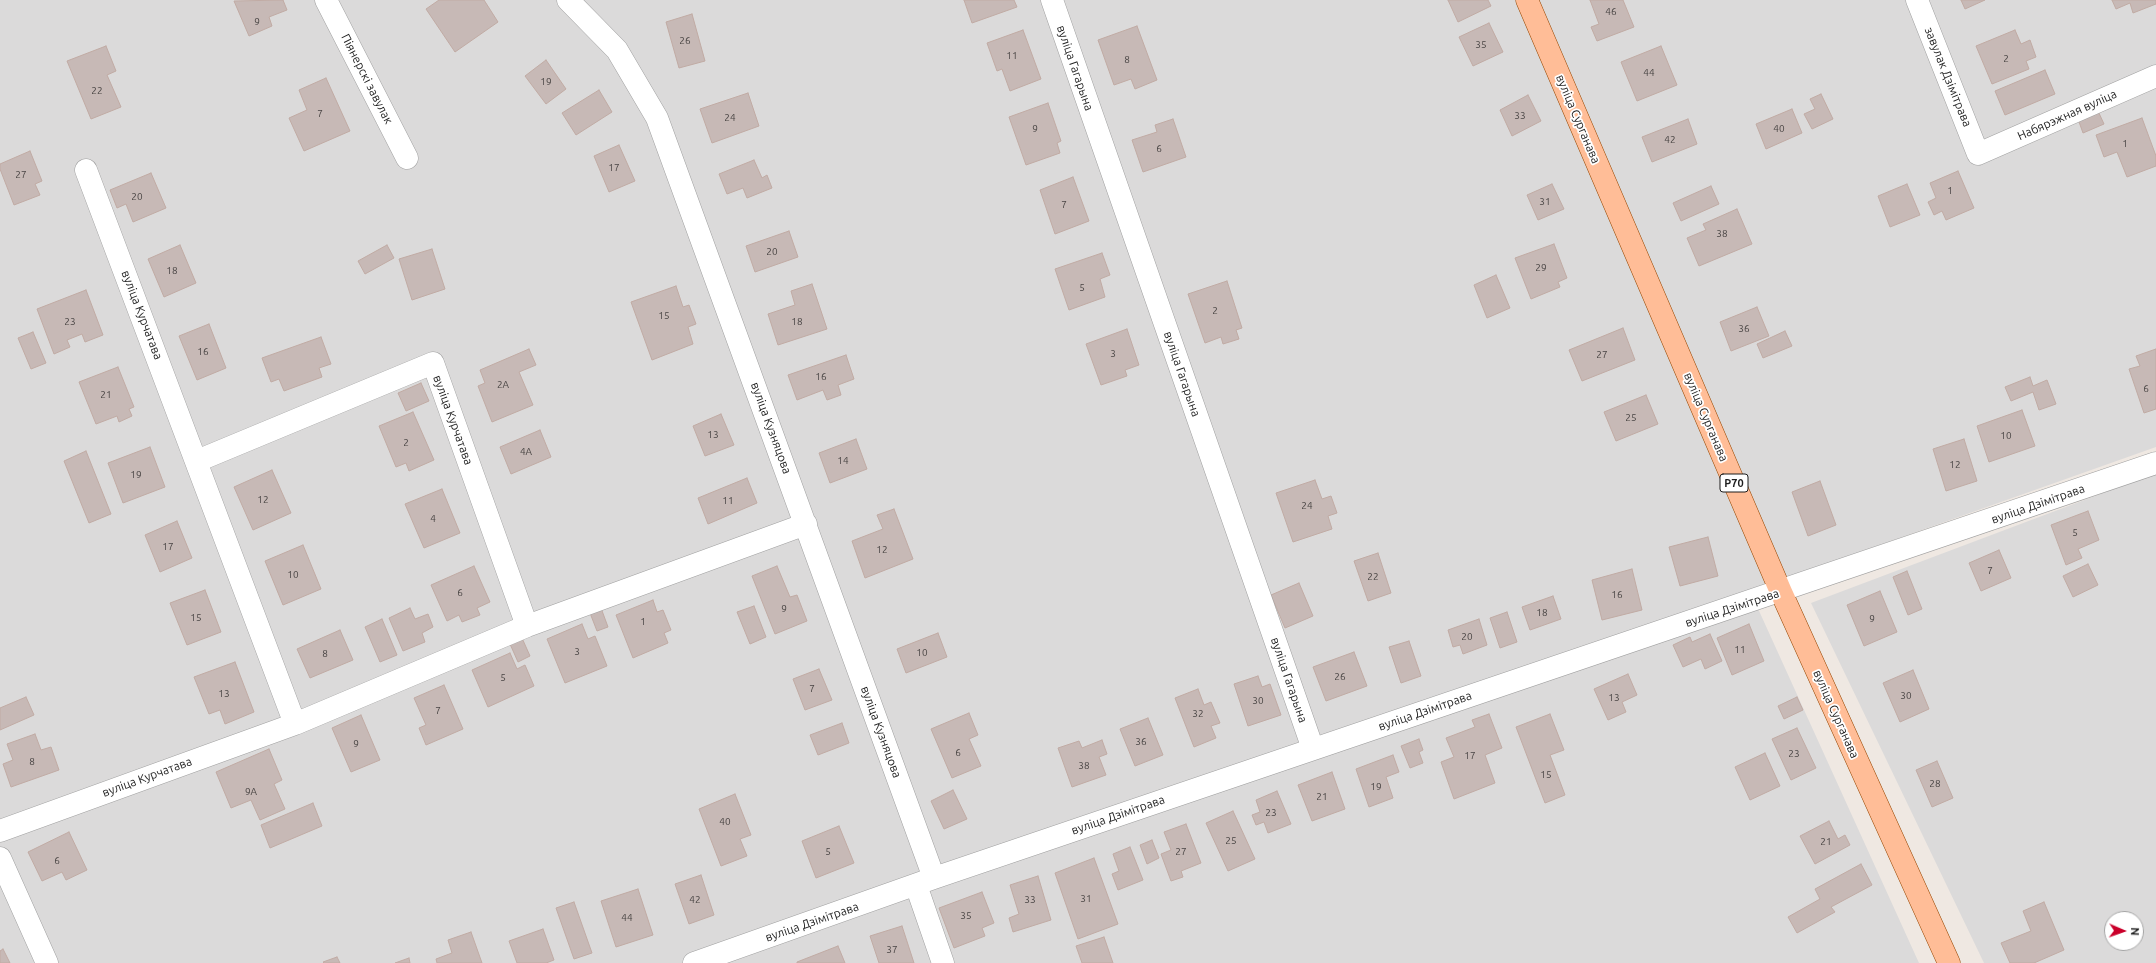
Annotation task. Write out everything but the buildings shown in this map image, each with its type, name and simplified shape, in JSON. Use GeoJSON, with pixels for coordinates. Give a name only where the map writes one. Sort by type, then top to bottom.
{"type":"FeatureCollection","features":[{"type":"Feature","properties":{"kind":"main road","name":"вуліца Сурганава"},"geometry":{"type":"LineString","coordinates":[[1526,0],[1781,592],[1950,963]]}},
{"type":"Feature","properties":{"kind":"street","name":"Піянерскі завулак"},"geometry":{"type":"LineString","coordinates":[[326,0],[407,158]]}},
{"type":"Feature","properties":{"kind":"street","name":"вуліца Кузняцова"},"geometry":{"type":"LineString","coordinates":[[568,0],[617,50],[657,118],[806,524],[925,882],[943,963]]}},
{"type":"Feature","properties":{"kind":"street","name":"вуліца Гагарына"},"geometry":{"type":"LineString","coordinates":[[1052,0],[1313,749]]}},
{"type":"Feature","properties":{"kind":"street","name":"завулак Дзімітрава"},"geometry":{"type":"LineString","coordinates":[[1917,0],[1978,154]]}},
{"type":"Feature","properties":{"kind":"street","name":"Набярэжная вуліца"},"geometry":{"type":"LineString","coordinates":[[1978,154],[2156,76]]}},
{"type":"Feature","properties":{"kind":"street","name":"вуліца Курчатава"},"geometry":{"type":"LineString","coordinates":[[86,170],[295,724]]}},
{"type":"Feature","properties":{"kind":"street","name":"вуліца Курчатава"},"geometry":{"type":"LineString","coordinates":[[197,461],[433,363],[527,626]]}},
{"type":"Feature","properties":{"kind":"street","name":"вуліца Дзімітрава"},"geometry":{"type":"LineString","coordinates":[[694,963],[1313,749],[1781,592],[2156,463]]}},
{"type":"Feature","properties":{"kind":"street","name":"вуліца Курчатава"},"geometry":{"type":"LineString","coordinates":[[0,831],[295,724],[527,626],[806,524]]}},
{"type":"Feature","properties":{"kind":"street"},"geometry":{"type":"LineString","coordinates":[[0,858],[47,963]]}},
{"type":"Feature","properties":{"kind":"shaded area"},"geometry":{"type":"Polygon","coordinates":[[[0,0],[2156,0],[2156,447],[1750,591],[1919,963],[0,963],[0,0]]]}},
{"type":"Feature","properties":{"kind":"shaded area"},"geometry":{"type":"Polygon","coordinates":[[[2156,473],[2156,963],[1984,963],[1811,603],[2156,473]]]}}]}
